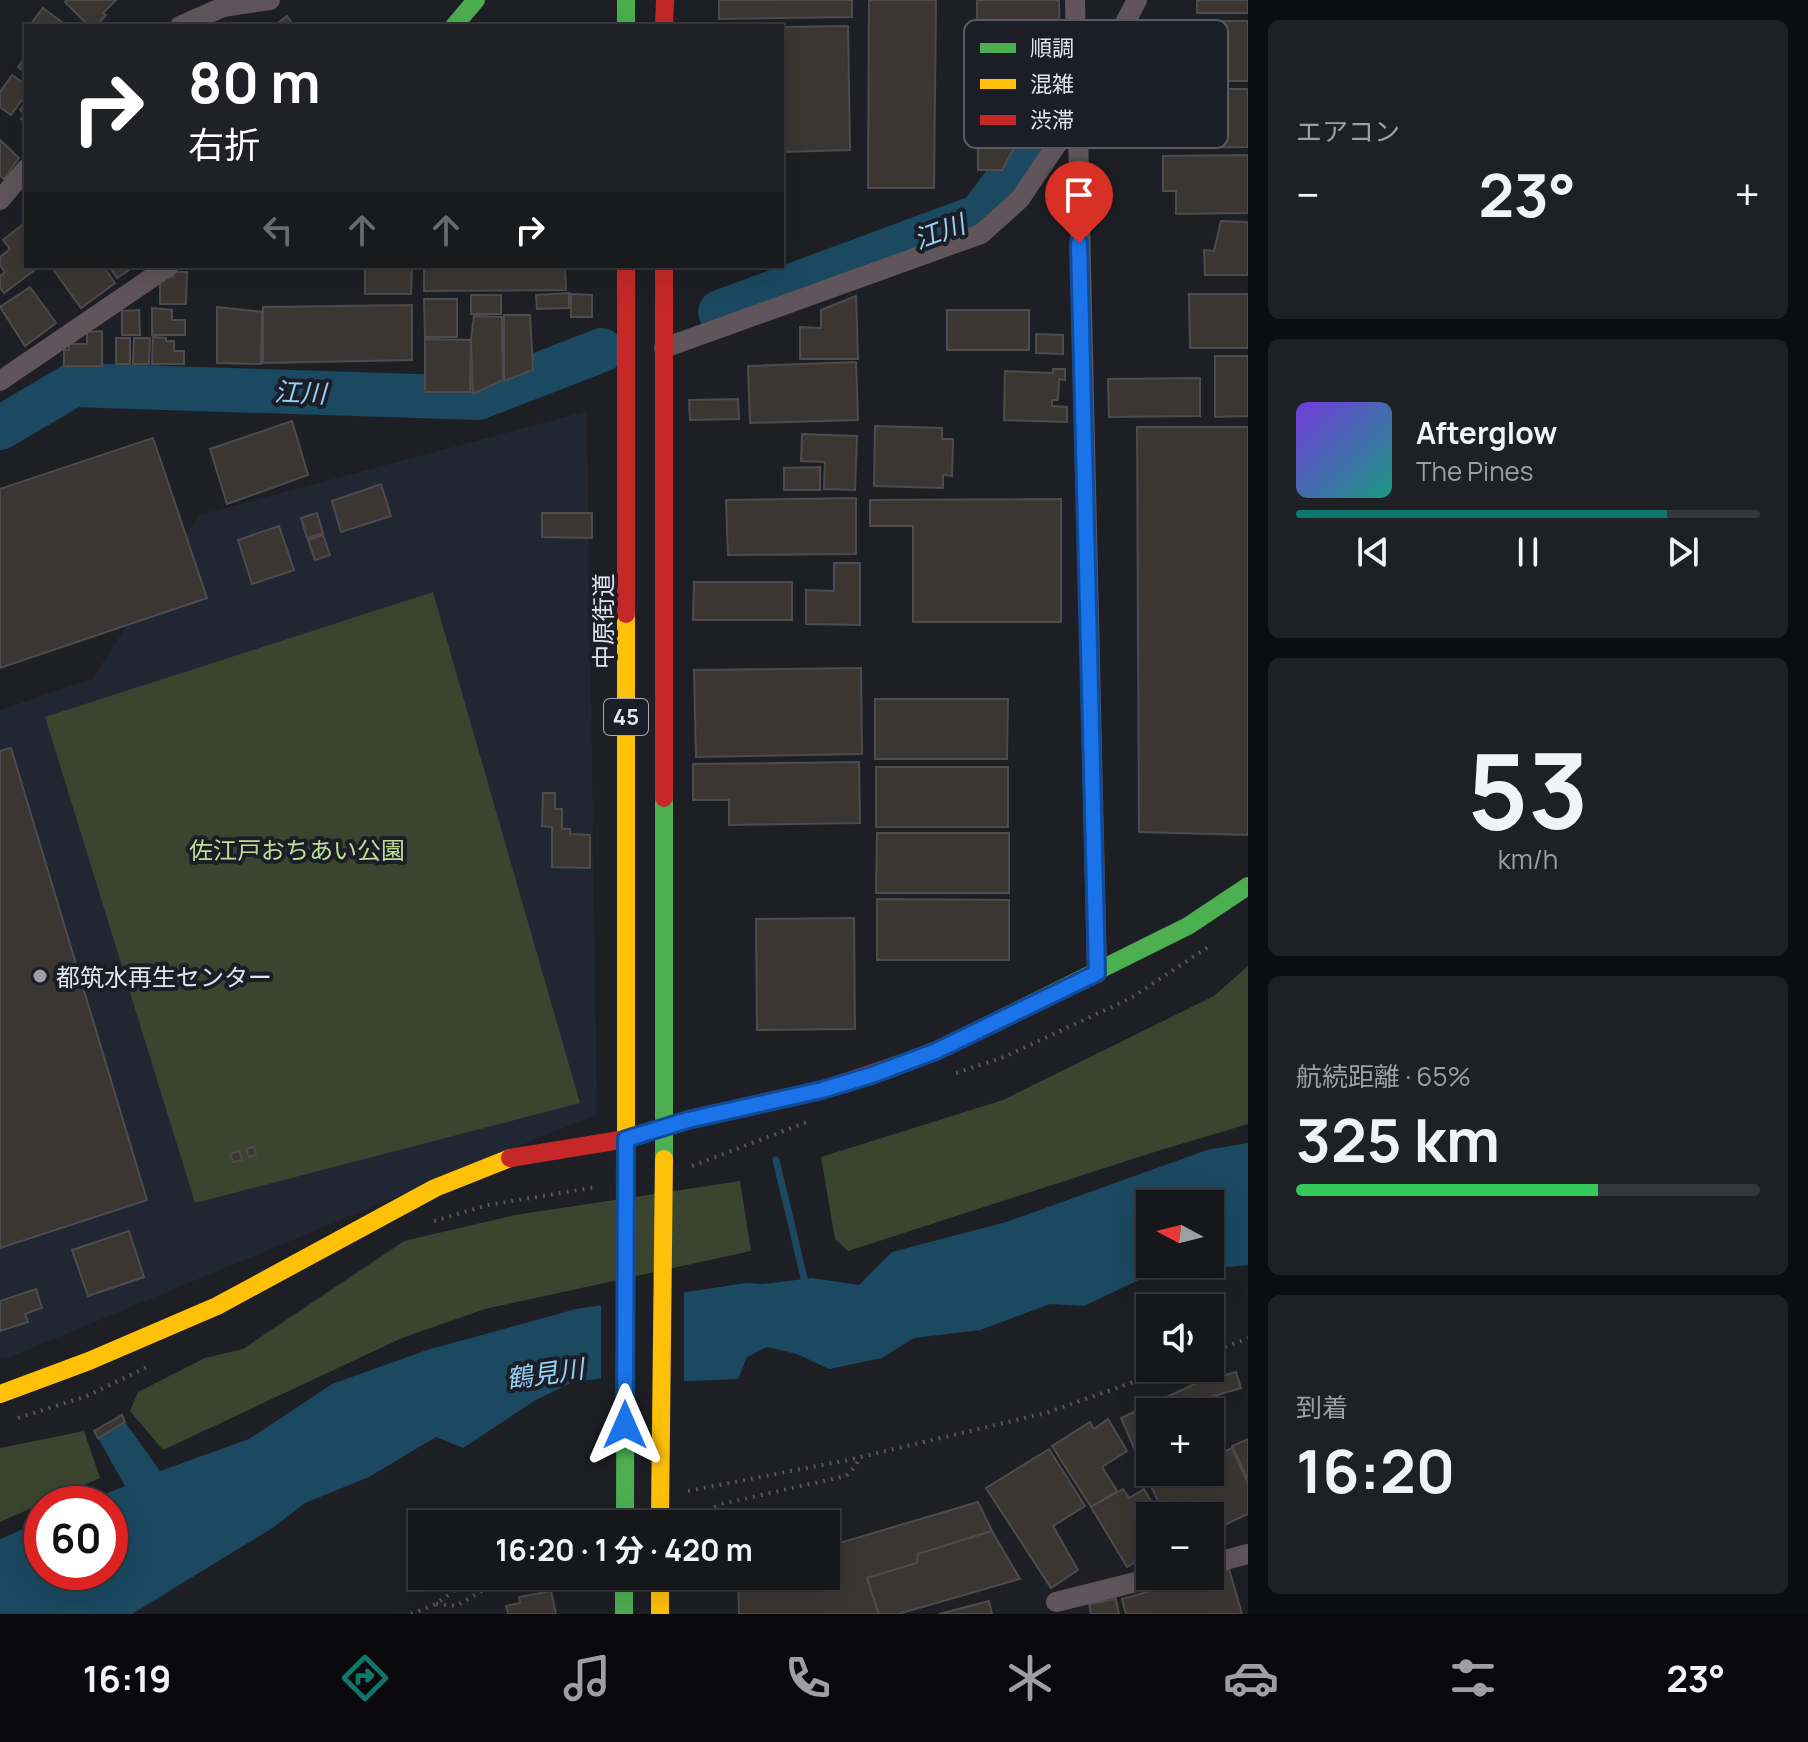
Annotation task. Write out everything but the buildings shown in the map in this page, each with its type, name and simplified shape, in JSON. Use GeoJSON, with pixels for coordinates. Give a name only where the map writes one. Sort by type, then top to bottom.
{"type":"FeatureCollection","features":[{"type":"Feature","properties":{"kind":"main road"},"geometry":{"type":"LineString","coordinates":[[456,24],[476,0]]}},
{"type":"Feature","properties":{"kind":"main road"},"geometry":{"type":"LineString","coordinates":[[626,0],[626,24]]}},
{"type":"Feature","properties":{"kind":"main road"},"geometry":{"type":"LineString","coordinates":[[664,24],[665,0]]}},
{"type":"Feature","properties":{"kind":"main road","name":"中原街道"},"geometry":{"type":"LineString","coordinates":[[625,1510],[626,268]]}},
{"type":"Feature","properties":{"kind":"main road","name":"45"},"geometry":{"type":"LineString","coordinates":[[664,268],[665,1510]]}},
{"type":"Feature","properties":{"kind":"main road"},"geometry":{"type":"LineString","coordinates":[[0,1394],[89,1361],[217,1306],[435,1188],[501,1160],[626,1139],[822,1090],[936,1051],[1188,926],[1248,886]]}},
{"type":"Feature","properties":{"kind":"main road"},"geometry":{"type":"LineString","coordinates":[[624,1590],[624,1614]]}},
{"type":"Feature","properties":{"kind":"main road"},"geometry":{"type":"LineString","coordinates":[[660,1590],[660,1614]]}},
{"type":"Feature","properties":{"kind":"street"},"geometry":{"type":"LineString","coordinates":[[184,24],[228,4],[270,0]]}},
{"type":"Feature","properties":{"kind":"street"},"geometry":{"type":"LineString","coordinates":[[1075,0],[1075,20]]}},
{"type":"Feature","properties":{"kind":"street"},"geometry":{"type":"LineString","coordinates":[[1126,20],[1137,0]]}},
{"type":"Feature","properties":{"kind":"street"},"geometry":{"type":"LineString","coordinates":[[664,348],[981,234],[1020,199],[1054,148]]}},
{"type":"Feature","properties":{"kind":"street"},"geometry":{"type":"LineString","coordinates":[[1077,148],[1097,973]]}},
{"type":"Feature","properties":{"kind":"street"},"geometry":{"type":"LineString","coordinates":[[0,200],[24,171]]}},
{"type":"Feature","properties":{"kind":"street"},"geometry":{"type":"LineString","coordinates":[[0,381],[166,268]]}},
{"type":"Feature","properties":{"kind":"path"},"geometry":{"type":"LineString","coordinates":[[1224,1347],[1248,1338]]}},
{"type":"Feature","properties":{"kind":"path"},"geometry":{"type":"LineString","coordinates":[[677,1494],[859,1457],[1046,1413],[1136,1381]]}},
{"type":"Feature","properties":{"kind":"path"},"geometry":{"type":"LineString","coordinates":[[711,1510],[721,1504],[846,1476],[856,1466],[859,1457]]}},
{"type":"Feature","properties":{"kind":"path"},"geometry":{"type":"LineString","coordinates":[[603,1510],[609,1508]]}},
{"type":"Feature","properties":{"kind":"path"},"geometry":{"type":"LineString","coordinates":[[411,1614],[436,1604],[455,1590]]}},
{"type":"Feature","properties":{"kind":"path"},"geometry":{"type":"LineString","coordinates":[[436,1604],[456,1606],[484,1590]]}},
{"type":"Feature","properties":{"kind":"shaded area"},"geometry":{"type":"Polygon","coordinates":[[[587,411],[597,1114],[0,1359],[0,710],[92,679],[199,515],[587,411]]]}},
{"type":"Feature","properties":{"kind":"green space","name":"佐江戸おちあい公園"},"geometry":{"type":"Polygon","coordinates":[[[433,592],[580,1103],[195,1203],[45,717],[433,592]]]}},
{"type":"Feature","properties":{"kind":"green space"},"geometry":{"type":"Polygon","coordinates":[[[1248,966],[1248,1124],[848,1251],[835,1239],[821,1157],[1003,1100],[1214,996],[1248,966]]]}},
{"type":"Feature","properties":{"kind":"green space"},"geometry":{"type":"Polygon","coordinates":[[[740,1181],[751,1251],[485,1309],[402,1338],[163,1450],[130,1411],[138,1392],[205,1358],[243,1349],[404,1241],[515,1215],[740,1181]]]}},
{"type":"Feature","properties":{"kind":"green space"},"geometry":{"type":"Polygon","coordinates":[[[84,1431],[100,1478],[82,1486],[24,1486],[24,1511],[0,1522],[0,1448],[84,1431]]]}},
{"type":"Feature","properties":{"kind":"water","name":"鶴見川"},"geometry":{"type":"Polygon","coordinates":[[[1248,1143],[1248,1265],[1224,1267],[1224,1190],[1136,1190],[1136,1278],[1143,1278],[1084,1306],[1050,1304],[980,1330],[914,1338],[882,1358],[829,1369],[797,1354],[767,1347],[747,1357],[738,1379],[641,1383],[604,1378],[573,1382],[534,1401],[463,1448],[436,1437],[369,1477],[305,1503],[274,1527],[132,1614],[0,1614],[0,1539],[24,1529],[24,1590],[128,1590],[128,1486],[125,1486],[98,1438],[125,1422],[160,1471],[249,1439],[332,1384],[427,1350],[576,1309],[746,1283],[812,1278],[859,1285],[892,1252],[1006,1222],[1207,1150],[1248,1143]]]}},
{"type":"Feature","properties":{"kind":"pier"},"geometry":{"type":"Polygon","coordinates":[[[684,1289],[684,1386],[641,1387],[601,1382],[601,1301],[684,1289]]]}},
{"type":"Feature","properties":{"kind":"waterway","name":"江川"},"geometry":{"type":"LineString","coordinates":[[720,312],[980,216],[1031,148]]}},
{"type":"Feature","properties":{"kind":"waterway","name":"江川"},"geometry":{"type":"LineString","coordinates":[[0,428],[73,385],[478,398],[602,350]]}},
{"type":"Feature","properties":{"kind":"waterway"},"geometry":{"type":"LineString","coordinates":[[776,1160],[806,1286]]}},
{"type":"Feature","properties":{"kind":"traffic: fast"},"geometry":{"type":"LineString","coordinates":[[456,24],[476,0]]}},
{"type":"Feature","properties":{"kind":"traffic: fast"},"geometry":{"type":"LineString","coordinates":[[626,0],[626,24]]}},
{"type":"Feature","properties":{"kind":"traffic: fast"},"geometry":{"type":"LineString","coordinates":[[664,798],[664,1159]]}},
{"type":"Feature","properties":{"kind":"traffic: fast"},"geometry":{"type":"LineString","coordinates":[[914,1059],[936,1051],[1188,926],[1248,886]]}},
{"type":"Feature","properties":{"kind":"traffic: fast"},"geometry":{"type":"LineString","coordinates":[[625,1510],[626,1168]]}},
{"type":"Feature","properties":{"kind":"traffic: fast"},"geometry":{"type":"LineString","coordinates":[[624,1590],[624,1614]]}},
{"type":"Feature","properties":{"kind":"traffic: slow"},"geometry":{"type":"LineString","coordinates":[[626,614],[626,1168]]}},
{"type":"Feature","properties":{"kind":"traffic: slow"},"geometry":{"type":"LineString","coordinates":[[0,1394],[89,1361],[217,1306],[435,1188],[510,1158]]}},
{"type":"Feature","properties":{"kind":"traffic: slow"},"geometry":{"type":"LineString","coordinates":[[660,1510],[664,1159]]}},
{"type":"Feature","properties":{"kind":"traffic: slow"},"geometry":{"type":"LineString","coordinates":[[660,1590],[660,1614]]}},
{"type":"Feature","properties":{"kind":"traffic: jam"},"geometry":{"type":"LineString","coordinates":[[664,24],[665,0]]}},
{"type":"Feature","properties":{"kind":"traffic: jam"},"geometry":{"type":"LineString","coordinates":[[626,268],[626,614]]}},
{"type":"Feature","properties":{"kind":"traffic: jam"},"geometry":{"type":"LineString","coordinates":[[664,268],[664,798]]}},
{"type":"Feature","properties":{"kind":"traffic: jam"},"geometry":{"type":"LineString","coordinates":[[510,1158],[626,1139],[688,1120],[822,1090],[914,1059]]}},
{"type":"Feature","properties":{"kind":"place","name":"都筑水再生センター"},"geometry":{"type":"Point","coordinates":[40,976]}},
{"type":"Feature","properties":{"kind":"route"},"geometry":{"type":"LineString","coordinates":[[625,1425],[626,1139],[688,1120],[822,1090],[872,1075],[936,1051],[1097,973],[1079,243]]}}]}
